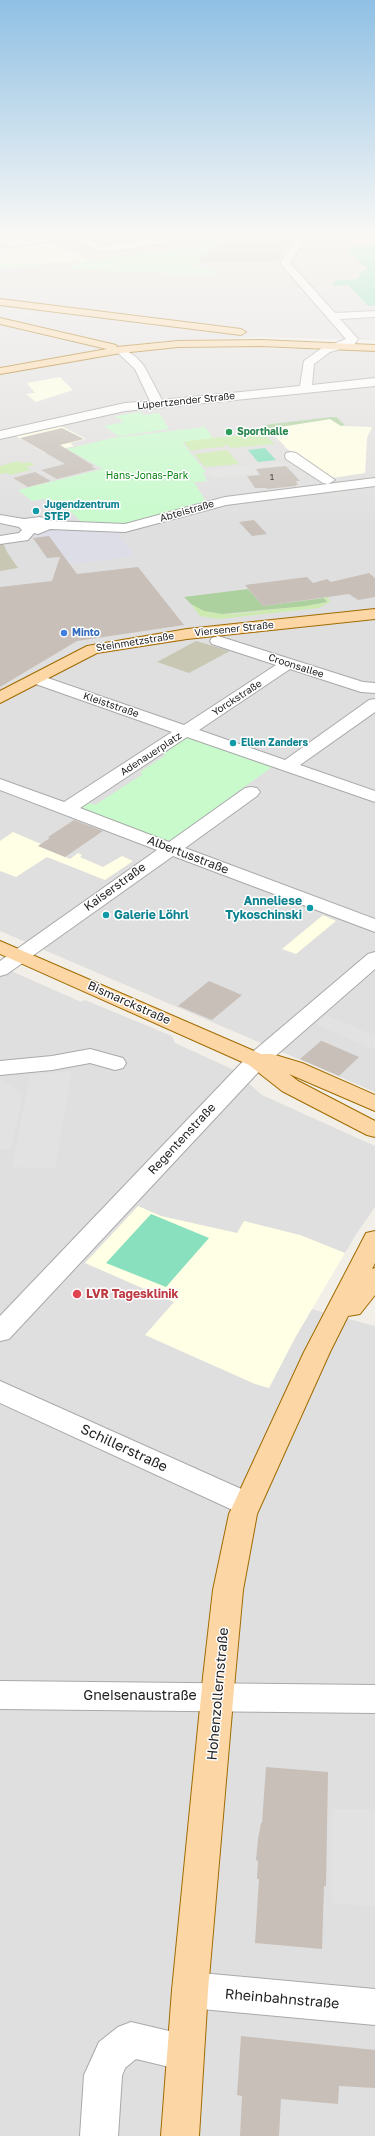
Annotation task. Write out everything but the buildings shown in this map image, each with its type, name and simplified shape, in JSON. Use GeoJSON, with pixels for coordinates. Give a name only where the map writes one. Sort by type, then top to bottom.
{"type":"FeatureCollection","features":[{"type":"Feature","properties":{"kind":"main road"},"geometry":{"type":"LineString","coordinates":[[39,331],[118,349],[226,343],[375,348]]}},
{"type":"Feature","properties":{"kind":"main road"},"geometry":{"type":"LineString","coordinates":[[228,331],[310,341]]}},
{"type":"Feature","properties":{"kind":"main road"},"geometry":{"type":"LineString","coordinates":[[80,341],[90,348],[86,355]]}},
{"type":"Feature","properties":{"kind":"main road"},"geometry":{"type":"LineString","coordinates":[[0,370],[118,349],[192,342],[310,341],[375,344]]}},
{"type":"Feature","properties":{"kind":"main road","name":"Viersener Straße"},"geometry":{"type":"LineString","coordinates":[[187,634],[199,629],[223,623],[375,606]]}},
{"type":"Feature","properties":{"kind":"main road","name":"Viersener Straße"},"geometry":{"type":"LineString","coordinates":[[187,634],[375,614]]}},
{"type":"Feature","properties":{"kind":"main road","name":"Steinmetzstraße"},"geometry":{"type":"LineString","coordinates":[[0,698],[93,649],[187,634]]}},
{"type":"Feature","properties":{"kind":"main road","name":"Bismarckstraße"},"geometry":{"type":"LineString","coordinates":[[0,947],[257,1060],[290,1086],[375,1130]]}},
{"type":"Feature","properties":{"kind":"main road","name":"Bismarckstraße"},"geometry":{"type":"LineString","coordinates":[[257,1060],[272,1061],[294,1068],[375,1104]]}},
{"type":"Feature","properties":{"kind":"main road","name":"Hohenzollernstraße"},"geometry":{"type":"LineString","coordinates":[[180,2136],[190,1990],[228,1590],[243,1514],[317,1352],[375,1239]]}},
{"type":"Feature","properties":{"kind":"main road","name":"Hohenzollernstraße"},"geometry":{"type":"LineString","coordinates":[[317,1352],[375,1276]]}},
{"type":"Feature","properties":{"kind":"street"},"geometry":{"type":"LineString","coordinates":[[308,389],[306,386],[308,363],[326,350],[350,343],[352,339],[346,331]]}},
{"type":"Feature","properties":{"kind":"street"},"geometry":{"type":"LineString","coordinates":[[118,349],[132,358],[140,368],[141,380],[158,404]]}},
{"type":"Feature","properties":{"kind":"street"},"geometry":{"type":"LineString","coordinates":[[86,355],[132,358]]}},
{"type":"Feature","properties":{"kind":"street"},"geometry":{"type":"LineString","coordinates":[[370,382],[375,392]]}},
{"type":"Feature","properties":{"kind":"street","name":"Lüpertzender Straße"},"geometry":{"type":"LineString","coordinates":[[0,435],[109,410],[370,382]]}},
{"type":"Feature","properties":{"kind":"street"},"geometry":{"type":"LineString","coordinates":[[20,419],[33,428]]}},
{"type":"Feature","properties":{"kind":"street"},"geometry":{"type":"LineString","coordinates":[[291,456],[328,480]]}},
{"type":"Feature","properties":{"kind":"street","name":"Abteistraße"},"geometry":{"type":"LineString","coordinates":[[268,496],[328,480],[356,476],[368,478],[375,482]]}},
{"type":"Feature","properties":{"kind":"street","name":"Abteistraße"},"geometry":{"type":"LineString","coordinates":[[29,526],[42,529],[48,525],[107,529],[137,526],[225,500],[375,482]]}},
{"type":"Feature","properties":{"kind":"street"},"geometry":{"type":"LineString","coordinates":[[0,519],[29,526],[23,537],[0,540]]}},
{"type":"Feature","properties":{"kind":"street","name":"Croonsallee"},"geometry":{"type":"LineString","coordinates":[[218,642],[361,687],[375,688]]}},
{"type":"Feature","properties":{"kind":"street","name":"Yorckstraße"},"geometry":{"type":"LineString","coordinates":[[186,731],[288,664]]}},
{"type":"Feature","properties":{"kind":"street","name":"Kleiststraße"},"geometry":{"type":"LineString","coordinates":[[36,679],[186,731]]}},
{"type":"Feature","properties":{"kind":"street"},"geometry":{"type":"LineString","coordinates":[[287,766],[375,704]]}},
{"type":"Feature","properties":{"kind":"street","name":"Adenauerplatz"},"geometry":{"type":"LineString","coordinates":[[66,809],[186,731],[375,797]]}},
{"type":"Feature","properties":{"kind":"street","name":"Albertusstraße"},"geometry":{"type":"LineString","coordinates":[[0,784],[375,926]]}},
{"type":"Feature","properties":{"kind":"street","name":"Kaiserstraße"},"geometry":{"type":"LineString","coordinates":[[0,970],[251,792]]}},
{"type":"Feature","properties":{"kind":"street","name":"Regentenstraße"},"geometry":{"type":"LineString","coordinates":[[0,1332],[257,1060],[375,958]]}},
{"type":"Feature","properties":{"kind":"street"},"geometry":{"type":"LineString","coordinates":[[0,1068],[52,1064],[90,1056],[115,1063]]}},
{"type":"Feature","properties":{"kind":"street","name":"Schillerstraße"},"geometry":{"type":"LineString","coordinates":[[0,1391],[248,1504]]}},
{"type":"Feature","properties":{"kind":"street","name":"Gneisenaustraße"},"geometry":{"type":"LineString","coordinates":[[0,1695],[218,1696],[375,1699]]}},
{"type":"Feature","properties":{"kind":"street","name":"Rheinbahnstraße"},"geometry":{"type":"LineString","coordinates":[[190,1990],[375,2007]]}},
{"type":"Feature","properties":{"kind":"street"},"geometry":{"type":"LineString","coordinates":[[98,2136],[103,2075],[112,2055],[131,2040],[186,2053]]}},
{"type":"Feature","properties":{"kind":"shaded area"},"geometry":{"type":"Polygon","coordinates":[[[0,331],[375,331],[375,340],[254,337],[154,342],[0,366],[0,331]]]}},
{"type":"Feature","properties":{"kind":"shaded area"},"geometry":{"type":"Polygon","coordinates":[[[227,347],[375,351],[375,1092],[0,931],[0,374],[138,351],[167,348],[227,347]]]}},
{"type":"Feature","properties":{"kind":"shaded area"},"geometry":{"type":"Polygon","coordinates":[[[60,377],[73,390],[36,402],[26,394],[35,393],[27,383],[60,377]]]}},
{"type":"Feature","properties":{"kind":"shaded area"},"geometry":{"type":"Polygon","coordinates":[[[330,419],[341,426],[372,427],[367,438],[365,473],[332,478],[284,447],[286,447],[267,429],[330,419]]]}},
{"type":"Feature","properties":{"kind":"shaded area"},"geometry":{"type":"Polygon","coordinates":[[[61,426],[86,439],[70,443],[74,446],[45,453],[16,436],[61,426]]]}},
{"type":"Feature","properties":{"kind":"shaded area"},"geometry":{"type":"Polygon","coordinates":[[[280,462],[282,464],[297,464],[254,469],[257,474],[214,478],[212,475],[206,476],[203,472],[209,472],[208,470],[280,462]]]}},
{"type":"Feature","properties":{"kind":"shaded area"},"geometry":{"type":"Polygon","coordinates":[[[70,515],[79,523],[134,525],[141,529],[119,535],[134,556],[77,564],[67,561],[49,536],[37,537],[34,533],[45,519],[70,515]]]}},
{"type":"Feature","properties":{"kind":"shaded area"},"geometry":{"type":"Polygon","coordinates":[[[2,541],[7,552],[18,568],[0,571],[0,542],[2,541]]]}},
{"type":"Feature","properties":{"kind":"shaded area"},"geometry":{"type":"Polygon","coordinates":[[[196,641],[230,651],[189,673],[157,662],[196,641]]]}},
{"type":"Feature","properties":{"kind":"shaded area"},"geometry":{"type":"Polygon","coordinates":[[[13,832],[41,844],[39,846],[70,859],[78,853],[82,855],[80,857],[103,867],[122,856],[133,861],[105,880],[47,857],[16,877],[0,871],[0,841],[13,832]]]}},
{"type":"Feature","properties":{"kind":"shaded area"},"geometry":{"type":"Polygon","coordinates":[[[323,915],[336,921],[296,954],[282,949],[323,915]]]}},
{"type":"Feature","properties":{"kind":"shaded area"},"geometry":{"type":"Polygon","coordinates":[[[0,966],[81,1002],[85,1000],[172,1036],[175,1043],[232,1069],[262,1095],[375,1146],[375,1207],[357,1233],[311,1309],[375,1326],[375,2136],[0,2136],[0,966]]]}},
{"type":"Feature","properties":{"kind":"shaded area"},"geometry":{"type":"Polygon","coordinates":[[[326,1015],[375,1036],[375,1050],[315,1024],[326,1015]]]}},
{"type":"Feature","properties":{"kind":"shaded area"},"geometry":{"type":"Polygon","coordinates":[[[72,1071],[55,1168],[12,1167],[30,1075],[72,1071]]]}},
{"type":"Feature","properties":{"kind":"shaded area"},"geometry":{"type":"Polygon","coordinates":[[[0,1078],[23,1095],[11,1149],[0,1149],[0,1078]]]}},
{"type":"Feature","properties":{"kind":"shaded area"},"geometry":{"type":"Polygon","coordinates":[[[138,1206],[161,1216],[237,1233],[244,1221],[300,1235],[345,1253],[295,1338],[269,1388],[255,1384],[145,1335],[174,1302],[85,1263],[138,1206]]]}},
{"type":"Feature","properties":{"kind":"shaded area"},"geometry":{"type":"Polygon","coordinates":[[[332,1809],[375,1809],[375,1907],[332,1903],[332,1809]]]}},
{"type":"Feature","properties":{"kind":"green space"},"geometry":{"type":"Polygon","coordinates":[[[141,412],[143,415],[159,413],[169,429],[118,436],[104,426],[124,422],[115,416],[141,412]]]}},
{"type":"Feature","properties":{"kind":"green space"},"geometry":{"type":"Polygon","coordinates":[[[336,417],[345,425],[341,426],[330,419],[267,429],[264,425],[336,417]]]}},
{"type":"Feature","properties":{"kind":"green space","name":"Hans-Jonas-Park"},"geometry":{"type":"Polygon","coordinates":[[[205,427],[213,438],[182,442],[206,472],[203,472],[207,481],[194,482],[205,500],[199,504],[129,525],[83,523],[60,502],[49,504],[44,499],[32,501],[18,490],[103,469],[67,449],[112,438],[205,427]]]}},
{"type":"Feature","properties":{"kind":"green space"},"geometry":{"type":"Polygon","coordinates":[[[206,429],[213,438],[262,433],[275,444],[231,448],[224,445],[225,447],[191,451],[183,441],[206,429]]]}},
{"type":"Feature","properties":{"kind":"green space"},"geometry":{"type":"Polygon","coordinates":[[[265,448],[276,460],[258,462],[248,450],[265,448]]]}},
{"type":"Feature","properties":{"kind":"green space"},"geometry":{"type":"Polygon","coordinates":[[[227,450],[239,464],[205,467],[194,454],[227,450]]]}},
{"type":"Feature","properties":{"kind":"green space"},"geometry":{"type":"Polygon","coordinates":[[[18,461],[22,463],[29,462],[35,465],[26,467],[31,470],[10,475],[7,473],[0,474],[0,466],[18,461]]]}},
{"type":"Feature","properties":{"kind":"green space"},"geometry":{"type":"Polygon","coordinates":[[[248,589],[263,606],[324,598],[327,602],[306,606],[222,614],[204,611],[191,604],[184,597],[248,589]]]}},
{"type":"Feature","properties":{"kind":"green space"},"geometry":{"type":"Polygon","coordinates":[[[328,597],[330,602],[319,608],[219,619],[200,616],[191,604],[212,613],[235,614],[326,603],[327,601],[324,598],[328,597]]]}},
{"type":"Feature","properties":{"kind":"green space"},"geometry":{"type":"Polygon","coordinates":[[[185,737],[189,737],[272,765],[272,767],[229,798],[176,840],[169,842],[74,807],[83,800],[95,805],[143,774],[140,772],[166,755],[161,753],[185,737]]]}},
{"type":"Feature","properties":{"kind":"green space"},"geometry":{"type":"Polygon","coordinates":[[[151,1214],[209,1238],[166,1287],[106,1263],[151,1214]]]}},
{"type":"Feature","properties":{"kind":"place","name":"Sporthalle"},"geometry":{"type":"Point","coordinates":[229,432]}},
{"type":"Feature","properties":{"kind":"place","name":"Jugendzentrum STEP"},"geometry":{"type":"Point","coordinates":[36,511]}},
{"type":"Feature","properties":{"kind":"place","name":"Minto"},"geometry":{"type":"Point","coordinates":[64,633]}},
{"type":"Feature","properties":{"kind":"place","name":"Ellen Zanders"},"geometry":{"type":"Point","coordinates":[233,743]}},
{"type":"Feature","properties":{"kind":"place","name":"Anneliese Tykoschinski"},"geometry":{"type":"Point","coordinates":[310,908]}},
{"type":"Feature","properties":{"kind":"place","name":"Galerie Löhrl"},"geometry":{"type":"Point","coordinates":[106,915]}},
{"type":"Feature","properties":{"kind":"place","name":"LVR Tagesklinik"},"geometry":{"type":"Point","coordinates":[77,1294]}}]}
